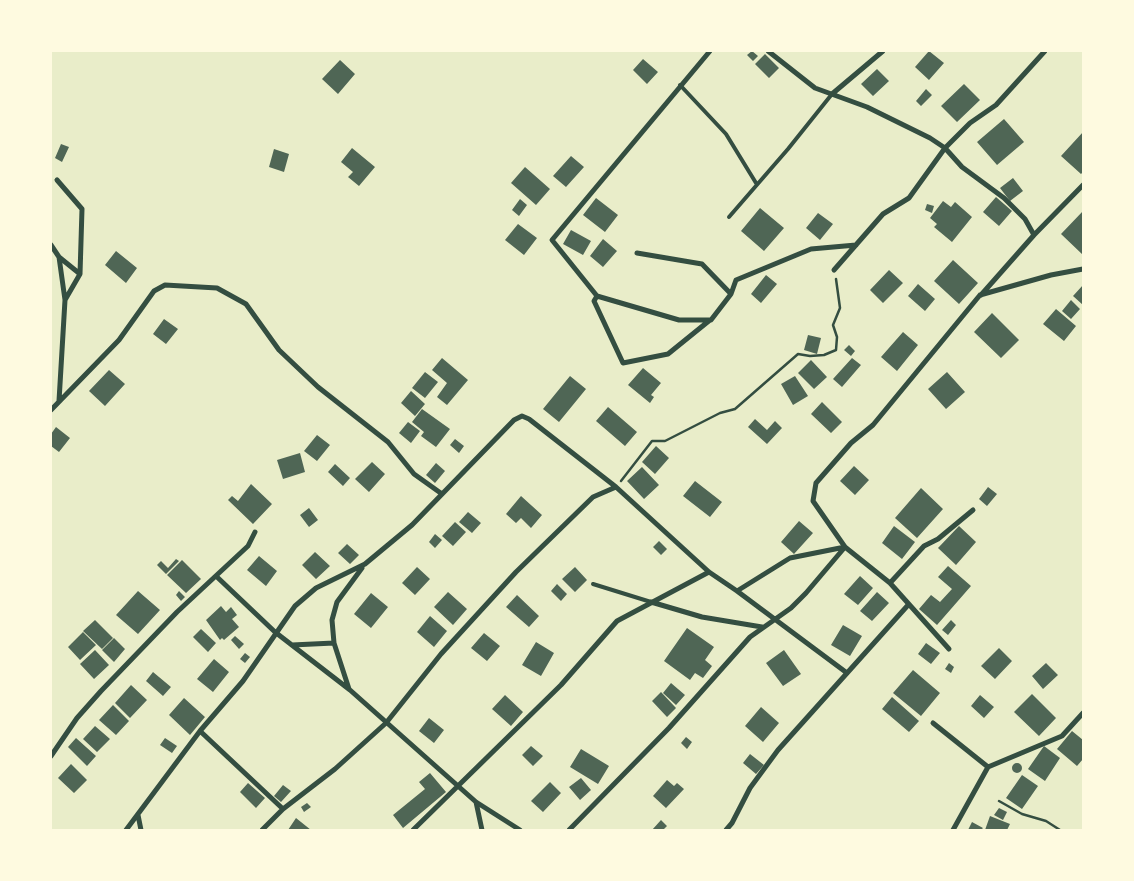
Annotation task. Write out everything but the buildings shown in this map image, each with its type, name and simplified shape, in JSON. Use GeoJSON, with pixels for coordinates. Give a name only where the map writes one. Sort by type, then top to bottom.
{"type":"FeatureCollection","features":[{"type":"Feature","properties":{"kind":"street"},"geometry":{"type":"LineString","coordinates":[[710,51],[552,240],[597,296],[679,320],[711,320]]}},
{"type":"Feature","properties":{"kind":"street"},"geometry":{"type":"LineString","coordinates":[[768,51],[815,88],[867,107],[930,138],[945,148],[962,167],[1004,198],[1025,219],[1034,235]]}},
{"type":"Feature","properties":{"kind":"street"},"geometry":{"type":"LineString","coordinates":[[832,94],[883,51]]}},
{"type":"Feature","properties":{"kind":"street"},"geometry":{"type":"LineString","coordinates":[[834,270],[883,214],[909,198],[945,148],[970,124],[996,105],[1045,51]]}},
{"type":"Feature","properties":{"kind":"street"},"geometry":{"type":"LineString","coordinates":[[57,180],[82,209],[80,274],[65,300]]}},
{"type":"Feature","properties":{"kind":"street"},"geometry":{"type":"LineString","coordinates":[[949,648],[890,583],[845,547],[813,500],[816,483],[851,443],[873,425],[980,295],[1034,235],[1083,185]]}},
{"type":"Feature","properties":{"kind":"street"},"geometry":{"type":"LineString","coordinates":[[51,245],[58,257],[65,300],[59,401]]}},
{"type":"Feature","properties":{"kind":"street"},"geometry":{"type":"LineString","coordinates":[[597,296],[594,302],[623,363],[668,354],[711,320],[731,294],[736,280],[812,248],[856,245]]}},
{"type":"Feature","properties":{"kind":"street"},"geometry":{"type":"LineString","coordinates":[[637,253],[702,264],[731,294]]}},
{"type":"Feature","properties":{"kind":"street"},"geometry":{"type":"LineString","coordinates":[[58,257],[80,274]]}},
{"type":"Feature","properties":{"kind":"street"},"geometry":{"type":"LineString","coordinates":[[980,295],[1051,275],[1083,270]]}},
{"type":"Feature","properties":{"kind":"street"},"geometry":{"type":"LineString","coordinates":[[51,410],[119,340],[154,291],[165,285],[217,288],[246,304],[279,350],[318,387],[388,442],[414,474],[442,494]]}},
{"type":"Feature","properties":{"kind":"street"},"geometry":{"type":"LineString","coordinates":[[350,690],[334,643],[332,620],[337,602],[348,584],[365,564],[412,526],[514,420],[522,416],[529,419],[616,487],[709,572],[847,673]]}},
{"type":"Feature","properties":{"kind":"street"},"geometry":{"type":"LineString","coordinates":[[262,830],[283,809],[335,769],[386,723],[441,654],[516,572],[593,497],[616,487]]}},
{"type":"Feature","properties":{"kind":"street"},"geometry":{"type":"LineString","coordinates":[[890,583],[924,546],[938,539],[974,510]]}},
{"type":"Feature","properties":{"kind":"street"},"geometry":{"type":"LineString","coordinates":[[51,756],[77,718],[102,690],[177,612],[248,546],[255,532]]}},
{"type":"Feature","properties":{"kind":"street"},"geometry":{"type":"LineString","coordinates":[[737,591],[790,558],[845,547]]}},
{"type":"Feature","properties":{"kind":"street"},"geometry":{"type":"LineString","coordinates":[[569,830],[669,728],[762,627],[775,621],[806,593],[845,547]]}},
{"type":"Feature","properties":{"kind":"street"},"geometry":{"type":"LineString","coordinates":[[126,830],[200,731],[243,681],[275,632],[295,606],[310,592],[365,564]]}},
{"type":"Feature","properties":{"kind":"street"},"geometry":{"type":"LineString","coordinates":[[413,830],[561,685],[617,621],[709,572]]}},
{"type":"Feature","properties":{"kind":"street"},"geometry":{"type":"LineString","coordinates":[[216,576],[275,632],[350,690],[476,802],[520,830]]}},
{"type":"Feature","properties":{"kind":"street"},"geometry":{"type":"LineString","coordinates":[[651,602],[702,617],[762,627]]}},
{"type":"Feature","properties":{"kind":"street"},"geometry":{"type":"LineString","coordinates":[[726,830],[732,823],[750,788],[778,750],[909,604]]}},
{"type":"Feature","properties":{"kind":"street"},"geometry":{"type":"LineString","coordinates":[[292,644],[334,643]]}},
{"type":"Feature","properties":{"kind":"street"},"geometry":{"type":"LineString","coordinates":[[954,830],[988,767],[1062,736],[1083,713]]}},
{"type":"Feature","properties":{"kind":"street"},"geometry":{"type":"LineString","coordinates":[[933,723],[988,767]]}},
{"type":"Feature","properties":{"kind":"street"},"geometry":{"type":"LineString","coordinates":[[200,731],[283,809]]}},
{"type":"Feature","properties":{"kind":"street"},"geometry":{"type":"LineString","coordinates":[[476,802],[482,830]]}},
{"type":"Feature","properties":{"kind":"street"},"geometry":{"type":"LineString","coordinates":[[138,815],[141,830]]}},
{"type":"Feature","properties":{"kind":"lane"},"geometry":{"type":"LineString","coordinates":[[680,86],[726,134],[756,183]]}},
{"type":"Feature","properties":{"kind":"lane"},"geometry":{"type":"LineString","coordinates":[[729,217],[756,183],[788,149],[832,94]]}},
{"type":"Feature","properties":{"kind":"lane"},"geometry":{"type":"LineString","coordinates":[[593,584],[651,602]]}},
{"type":"Feature","properties":{"kind":"path"},"geometry":{"type":"LineString","coordinates":[[616,487],[652,441],[664,441],[720,413],[735,409],[798,354],[824,356],[836,350],[837,337],[833,325],[840,308],[834,270]]}},
{"type":"Feature","properties":{"kind":"path"},"geometry":{"type":"LineString","coordinates":[[999,801],[1022,814],[1046,821],[1060,830]]}}]}
